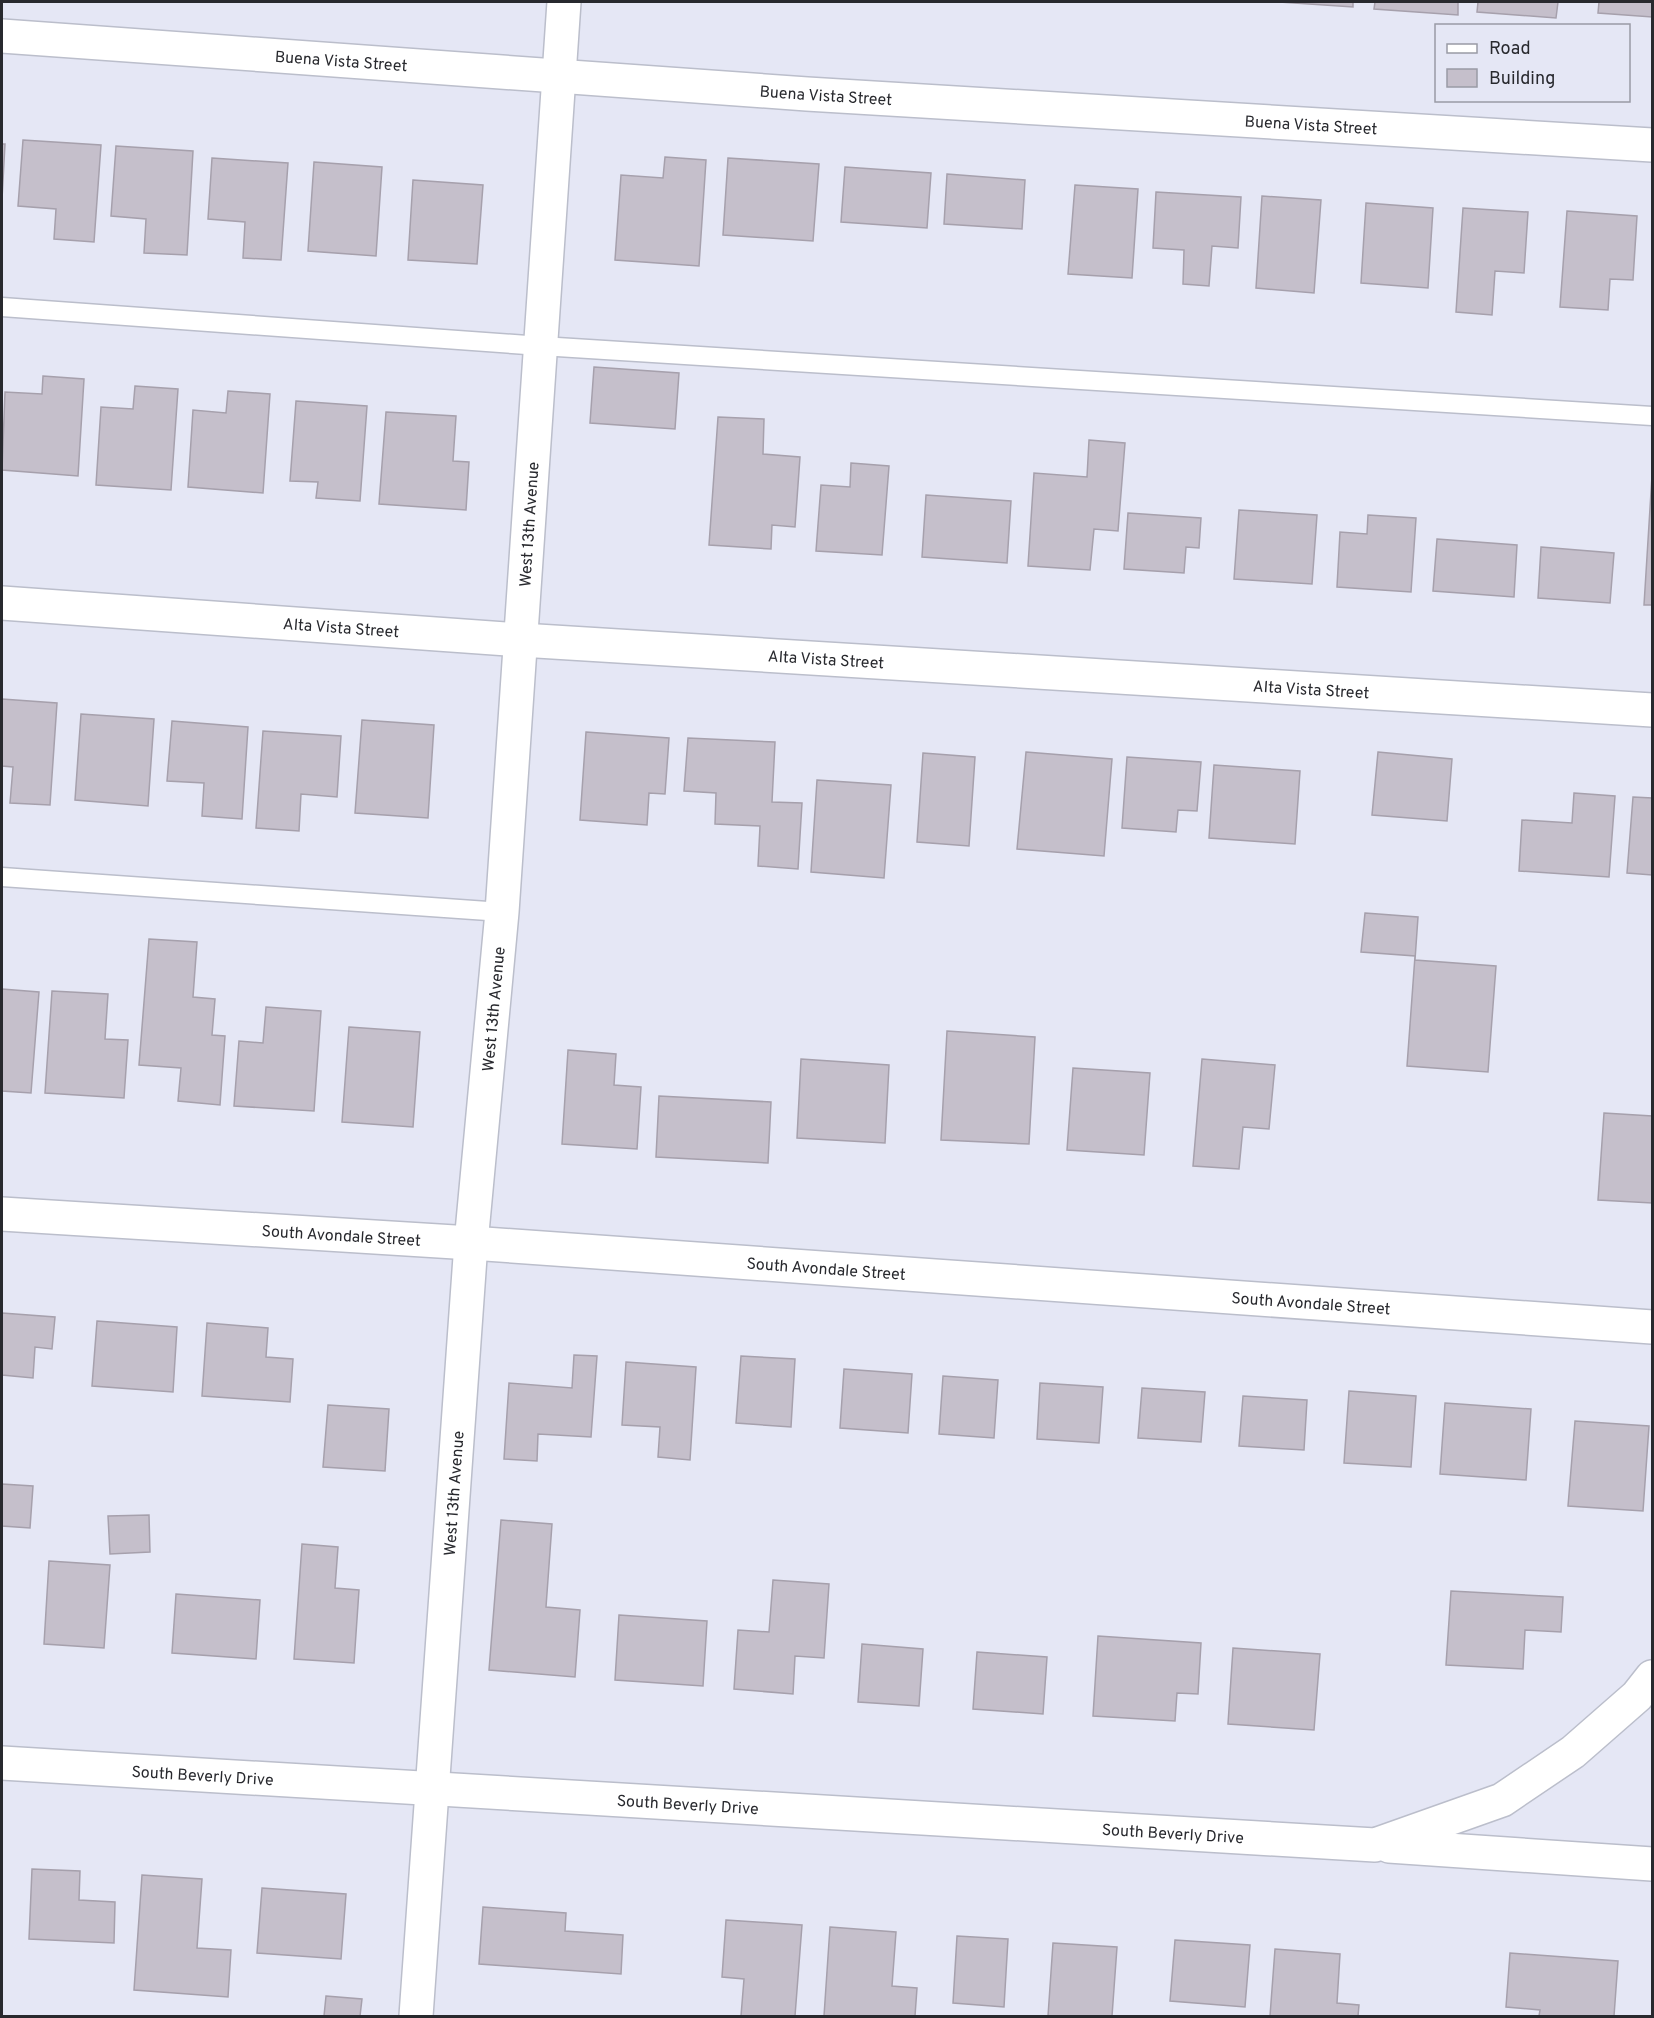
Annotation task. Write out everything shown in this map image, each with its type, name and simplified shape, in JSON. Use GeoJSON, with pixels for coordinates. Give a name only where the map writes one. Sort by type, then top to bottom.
{"type":"FeatureCollection","features":[{"type":"Feature","properties":{"kind":"street","name":"West 13th Avenue"},"geometry":{"type":"LineString","coordinates":[[416,2016],[471,1243],[502,912],[564,2]]}},
{"type":"Feature","properties":{"kind":"street","name":"Buena Vista Street"},"geometry":{"type":"LineString","coordinates":[[2,36],[819,95],[1653,145]]}},
{"type":"Feature","properties":{"kind":"street","name":"Alta Vista Street"},"geometry":{"type":"LineString","coordinates":[[2,603],[521,640],[1653,710]]}},
{"type":"Feature","properties":{"kind":"street","name":"South Avondale Street"},"geometry":{"type":"LineString","coordinates":[[2,1214],[471,1243],[1653,1326]]}},
{"type":"Feature","properties":{"kind":"street","name":"South Beverly Drive"},"geometry":{"type":"LineString","coordinates":[[1375,1845],[1502,1800],[1573,1752],[1637,1696],[1653,1677]]}},
{"type":"Feature","properties":{"kind":"street","name":"South Beverly Drive"},"geometry":{"type":"LineString","coordinates":[[2,1763],[432,1787],[1653,1864]]}},
{"type":"Feature","properties":{"kind":"lane"},"geometry":{"type":"LineString","coordinates":[[2,307],[540,346],[1653,416]]}},
{"type":"Feature","properties":{"kind":"lane"},"geometry":{"type":"LineString","coordinates":[[2,877],[502,912]]}},
{"type":"Feature","properties":{"kind":"building"},"geometry":{"type":"Polygon","coordinates":[[[1279,2],[1353,2],[1353,7],[1279,2]]]}},
{"type":"Feature","properties":{"kind":"building"},"geometry":{"type":"Polygon","coordinates":[[[1375,2],[1458,2],[1458,15],[1374,9],[1375,2]]]}},
{"type":"Feature","properties":{"kind":"building"},"geometry":{"type":"Polygon","coordinates":[[[1478,2],[1558,2],[1556,18],[1477,12],[1478,2]]]}},
{"type":"Feature","properties":{"kind":"building"},"geometry":{"type":"Polygon","coordinates":[[[1599,2],[1652,2],[1652,17],[1598,13],[1599,2]]]}},
{"type":"Feature","properties":{"kind":"building"},"geometry":{"type":"Polygon","coordinates":[[[23,140],[101,145],[94,242],[54,239],[56,209],[18,206],[23,140]]]}},
{"type":"Feature","properties":{"kind":"building"},"geometry":{"type":"Polygon","coordinates":[[[2,144],[5,144],[2,199],[2,144]]]}},
{"type":"Feature","properties":{"kind":"building"},"geometry":{"type":"Polygon","coordinates":[[[116,146],[193,151],[187,255],[144,253],[146,219],[111,216],[116,146]]]}},
{"type":"Feature","properties":{"kind":"building"},"geometry":{"type":"Polygon","coordinates":[[[665,157],[706,160],[699,266],[615,260],[621,175],[663,178],[665,157]]]}},
{"type":"Feature","properties":{"kind":"building"},"geometry":{"type":"Polygon","coordinates":[[[212,158],[288,163],[281,260],[243,258],[245,222],[208,219],[212,158]]]}},
{"type":"Feature","properties":{"kind":"building"},"geometry":{"type":"Polygon","coordinates":[[[728,158],[819,164],[813,241],[723,235],[728,158]]]}},
{"type":"Feature","properties":{"kind":"building"},"geometry":{"type":"Polygon","coordinates":[[[314,162],[382,167],[376,256],[308,251],[314,162]]]}},
{"type":"Feature","properties":{"kind":"building"},"geometry":{"type":"Polygon","coordinates":[[[845,167],[931,173],[927,228],[841,222],[845,167]]]}},
{"type":"Feature","properties":{"kind":"building"},"geometry":{"type":"Polygon","coordinates":[[[947,174],[1025,180],[1022,229],[944,224],[947,174]]]}},
{"type":"Feature","properties":{"kind":"building"},"geometry":{"type":"Polygon","coordinates":[[[413,180],[483,185],[477,264],[408,260],[413,180]]]}},
{"type":"Feature","properties":{"kind":"building"},"geometry":{"type":"Polygon","coordinates":[[[1075,185],[1138,189],[1132,278],[1068,274],[1075,185]]]}},
{"type":"Feature","properties":{"kind":"building"},"geometry":{"type":"Polygon","coordinates":[[[1156,192],[1241,197],[1238,248],[1212,246],[1209,286],[1183,284],[1184,250],[1153,248],[1156,192]]]}},
{"type":"Feature","properties":{"kind":"building"},"geometry":{"type":"Polygon","coordinates":[[[1262,196],[1321,200],[1314,293],[1256,288],[1262,196]]]}},
{"type":"Feature","properties":{"kind":"building"},"geometry":{"type":"Polygon","coordinates":[[[1366,203],[1433,208],[1428,288],[1361,283],[1366,203]]]}},
{"type":"Feature","properties":{"kind":"building"},"geometry":{"type":"Polygon","coordinates":[[[1463,208],[1528,212],[1524,273],[1495,271],[1492,315],[1456,312],[1463,208]]]}},
{"type":"Feature","properties":{"kind":"building"},"geometry":{"type":"Polygon","coordinates":[[[1567,211],[1637,216],[1633,280],[1610,279],[1608,310],[1560,307],[1567,211]]]}},
{"type":"Feature","properties":{"kind":"building"},"geometry":{"type":"Polygon","coordinates":[[[594,367],[679,373],[675,429],[590,423],[594,367]]]}},
{"type":"Feature","properties":{"kind":"building"},"geometry":{"type":"Polygon","coordinates":[[[43,376],[84,379],[78,476],[2,470],[5,392],[42,394],[43,376]]]}},
{"type":"Feature","properties":{"kind":"building"},"geometry":{"type":"Polygon","coordinates":[[[135,386],[178,389],[171,490],[96,485],[101,407],[133,409],[135,386]]]}},
{"type":"Feature","properties":{"kind":"building"},"geometry":{"type":"Polygon","coordinates":[[[228,391],[270,394],[263,493],[188,487],[193,410],[226,413],[228,391]]]}},
{"type":"Feature","properties":{"kind":"building"},"geometry":{"type":"Polygon","coordinates":[[[296,401],[367,406],[360,501],[316,498],[318,482],[290,481],[296,401]]]}},
{"type":"Feature","properties":{"kind":"building"},"geometry":{"type":"Polygon","coordinates":[[[386,412],[456,416],[453,461],[469,462],[466,510],[379,504],[386,412]]]}},
{"type":"Feature","properties":{"kind":"building"},"geometry":{"type":"Polygon","coordinates":[[[718,417],[764,419],[763,454],[800,457],[795,527],[772,525],[771,549],[709,545],[718,417]]]}},
{"type":"Feature","properties":{"kind":"building"},"geometry":{"type":"Polygon","coordinates":[[[1089,440],[1125,443],[1118,531],[1094,529],[1090,570],[1028,566],[1034,473],[1087,477],[1089,440]]]}},
{"type":"Feature","properties":{"kind":"building"},"geometry":{"type":"Polygon","coordinates":[[[851,463],[889,466],[882,555],[816,551],[821,485],[850,487],[851,463]]]}},
{"type":"Feature","properties":{"kind":"building"},"geometry":{"type":"Polygon","coordinates":[[[1652,476],[1652,605],[1644,605],[1652,476]]]}},
{"type":"Feature","properties":{"kind":"building"},"geometry":{"type":"Polygon","coordinates":[[[926,495],[1011,501],[1007,563],[922,557],[926,495]]]}},
{"type":"Feature","properties":{"kind":"building"},"geometry":{"type":"Polygon","coordinates":[[[1239,510],[1317,515],[1312,584],[1234,579],[1239,510]]]}},
{"type":"Feature","properties":{"kind":"building"},"geometry":{"type":"Polygon","coordinates":[[[1128,513],[1201,518],[1199,548],[1186,547],[1184,573],[1124,569],[1128,513]]]}},
{"type":"Feature","properties":{"kind":"building"},"geometry":{"type":"Polygon","coordinates":[[[1368,515],[1416,518],[1411,592],[1337,587],[1340,532],[1367,534],[1368,515]]]}},
{"type":"Feature","properties":{"kind":"building"},"geometry":{"type":"Polygon","coordinates":[[[1437,539],[1517,545],[1514,597],[1433,591],[1437,539]]]}},
{"type":"Feature","properties":{"kind":"building"},"geometry":{"type":"Polygon","coordinates":[[[1541,547],[1614,553],[1610,603],[1538,598],[1541,547]]]}},
{"type":"Feature","properties":{"kind":"building"},"geometry":{"type":"Polygon","coordinates":[[[2,699],[57,703],[50,805],[10,803],[13,767],[2,766],[2,699]]]}},
{"type":"Feature","properties":{"kind":"building"},"geometry":{"type":"Polygon","coordinates":[[[81,714],[154,719],[148,806],[75,800],[81,714]]]}},
{"type":"Feature","properties":{"kind":"building"},"geometry":{"type":"Polygon","coordinates":[[[362,720],[434,725],[428,818],[355,813],[362,720]]]}},
{"type":"Feature","properties":{"kind":"building"},"geometry":{"type":"Polygon","coordinates":[[[172,721],[248,727],[242,819],[202,816],[204,783],[167,781],[172,721]]]}},
{"type":"Feature","properties":{"kind":"building"},"geometry":{"type":"Polygon","coordinates":[[[263,731],[341,736],[337,797],[301,794],[299,831],[256,828],[263,731]]]}},
{"type":"Feature","properties":{"kind":"building"},"geometry":{"type":"Polygon","coordinates":[[[586,732],[669,738],[665,794],[649,793],[647,825],[580,820],[586,732]]]}},
{"type":"Feature","properties":{"kind":"building"},"geometry":{"type":"Polygon","coordinates":[[[688,738],[775,742],[772,802],[802,803],[798,869],[758,866],[760,826],[715,824],[716,793],[684,791],[688,738]]]}},
{"type":"Feature","properties":{"kind":"building"},"geometry":{"type":"Polygon","coordinates":[[[1026,752],[1112,759],[1104,856],[1017,849],[1026,752]]]}},
{"type":"Feature","properties":{"kind":"building"},"geometry":{"type":"Polygon","coordinates":[[[1378,752],[1452,759],[1447,821],[1372,815],[1378,752]]]}},
{"type":"Feature","properties":{"kind":"building"},"geometry":{"type":"Polygon","coordinates":[[[923,753],[975,757],[969,846],[917,842],[923,753]]]}},
{"type":"Feature","properties":{"kind":"building"},"geometry":{"type":"Polygon","coordinates":[[[1127,757],[1201,762],[1197,811],[1178,810],[1176,832],[1122,828],[1127,757]]]}},
{"type":"Feature","properties":{"kind":"building"},"geometry":{"type":"Polygon","coordinates":[[[1214,765],[1300,771],[1295,844],[1209,838],[1214,765]]]}},
{"type":"Feature","properties":{"kind":"building"},"geometry":{"type":"Polygon","coordinates":[[[817,780],[891,785],[884,878],[811,872],[817,780]]]}},
{"type":"Feature","properties":{"kind":"building"},"geometry":{"type":"Polygon","coordinates":[[[1574,793],[1615,796],[1609,877],[1519,871],[1522,820],[1572,823],[1574,793]]]}},
{"type":"Feature","properties":{"kind":"building"},"geometry":{"type":"Polygon","coordinates":[[[1633,797],[1652,798],[1652,875],[1627,873],[1633,797]]]}},
{"type":"Feature","properties":{"kind":"building"},"geometry":{"type":"Polygon","coordinates":[[[1365,913],[1418,917],[1415,960],[1496,966],[1488,1072],[1407,1066],[1415,956],[1361,952],[1365,913]]]}},
{"type":"Feature","properties":{"kind":"building"},"geometry":{"type":"Polygon","coordinates":[[[149,939],[197,942],[193,997],[215,999],[212,1035],[225,1036],[220,1105],[178,1101],[181,1068],[139,1065],[149,939]]]}},
{"type":"Feature","properties":{"kind":"building"},"geometry":{"type":"Polygon","coordinates":[[[2,989],[39,992],[31,1093],[2,1091],[2,989]]]}},
{"type":"Feature","properties":{"kind":"building"},"geometry":{"type":"Polygon","coordinates":[[[52,991],[108,994],[105,1039],[128,1040],[124,1098],[45,1093],[52,991]]]}},
{"type":"Feature","properties":{"kind":"building"},"geometry":{"type":"Polygon","coordinates":[[[266,1007],[321,1011],[314,1111],[234,1106],[239,1041],[263,1043],[266,1007]]]}},
{"type":"Feature","properties":{"kind":"building"},"geometry":{"type":"Polygon","coordinates":[[[349,1027],[420,1032],[413,1127],[342,1122],[349,1027]]]}},
{"type":"Feature","properties":{"kind":"building"},"geometry":{"type":"Polygon","coordinates":[[[947,1031],[1035,1037],[1029,1144],[941,1140],[947,1031]]]}},
{"type":"Feature","properties":{"kind":"building"},"geometry":{"type":"Polygon","coordinates":[[[568,1050],[616,1054],[614,1085],[641,1087],[637,1149],[562,1144],[568,1050]]]}},
{"type":"Feature","properties":{"kind":"building"},"geometry":{"type":"Polygon","coordinates":[[[801,1059],[889,1065],[885,1143],[797,1138],[801,1059]]]}},
{"type":"Feature","properties":{"kind":"building"},"geometry":{"type":"Polygon","coordinates":[[[1202,1059],[1275,1065],[1269,1129],[1243,1127],[1239,1169],[1193,1166],[1202,1059]]]}},
{"type":"Feature","properties":{"kind":"building"},"geometry":{"type":"Polygon","coordinates":[[[1073,1068],[1150,1073],[1144,1155],[1067,1150],[1073,1068]]]}},
{"type":"Feature","properties":{"kind":"building"},"geometry":{"type":"Polygon","coordinates":[[[659,1096],[771,1102],[768,1163],[656,1157],[659,1096]]]}},
{"type":"Feature","properties":{"kind":"building"},"geometry":{"type":"Polygon","coordinates":[[[1604,1113],[1652,1116],[1652,1203],[1598,1200],[1604,1113]]]}},
{"type":"Feature","properties":{"kind":"building"},"geometry":{"type":"Polygon","coordinates":[[[2,1313],[55,1317],[52,1349],[35,1347],[33,1378],[2,1375],[2,1313]]]}},
{"type":"Feature","properties":{"kind":"building"},"geometry":{"type":"Polygon","coordinates":[[[97,1321],[177,1327],[173,1392],[92,1386],[97,1321]]]}},
{"type":"Feature","properties":{"kind":"building"},"geometry":{"type":"Polygon","coordinates":[[[207,1323],[268,1328],[266,1357],[293,1359],[290,1402],[202,1396],[207,1323]]]}},
{"type":"Feature","properties":{"kind":"building"},"geometry":{"type":"Polygon","coordinates":[[[574,1355],[597,1356],[591,1437],[538,1434],[537,1461],[504,1459],[509,1383],[572,1388],[574,1355]]]}},
{"type":"Feature","properties":{"kind":"building"},"geometry":{"type":"Polygon","coordinates":[[[741,1356],[795,1359],[791,1427],[736,1423],[741,1356]]]}},
{"type":"Feature","properties":{"kind":"building"},"geometry":{"type":"Polygon","coordinates":[[[626,1362],[696,1367],[690,1460],[658,1457],[660,1427],[622,1425],[626,1362]]]}},
{"type":"Feature","properties":{"kind":"building"},"geometry":{"type":"Polygon","coordinates":[[[844,1369],[912,1374],[908,1433],[840,1428],[844,1369]]]}},
{"type":"Feature","properties":{"kind":"building"},"geometry":{"type":"Polygon","coordinates":[[[943,1376],[998,1380],[994,1438],[939,1434],[943,1376]]]}},
{"type":"Feature","properties":{"kind":"building"},"geometry":{"type":"Polygon","coordinates":[[[1040,1383],[1103,1387],[1099,1443],[1037,1439],[1040,1383]]]}},
{"type":"Feature","properties":{"kind":"building"},"geometry":{"type":"Polygon","coordinates":[[[1142,1388],[1205,1392],[1201,1442],[1138,1438],[1142,1388]]]}},
{"type":"Feature","properties":{"kind":"building"},"geometry":{"type":"Polygon","coordinates":[[[1349,1391],[1416,1396],[1411,1467],[1344,1463],[1349,1391]]]}},
{"type":"Feature","properties":{"kind":"building"},"geometry":{"type":"Polygon","coordinates":[[[1243,1396],[1307,1400],[1304,1450],[1239,1446],[1243,1396]]]}},
{"type":"Feature","properties":{"kind":"building"},"geometry":{"type":"Polygon","coordinates":[[[1445,1403],[1531,1409],[1526,1480],[1440,1474],[1445,1403]]]}},
{"type":"Feature","properties":{"kind":"building"},"geometry":{"type":"Polygon","coordinates":[[[328,1405],[389,1409],[385,1471],[323,1467],[328,1405]]]}},
{"type":"Feature","properties":{"kind":"building"},"geometry":{"type":"Polygon","coordinates":[[[1575,1421],[1649,1426],[1643,1511],[1568,1506],[1575,1421]]]}},
{"type":"Feature","properties":{"kind":"building"},"geometry":{"type":"Polygon","coordinates":[[[2,1484],[33,1486],[30,1528],[2,1526],[2,1484]]]}},
{"type":"Feature","properties":{"kind":"building"},"geometry":{"type":"Polygon","coordinates":[[[149,1515],[150,1552],[110,1554],[108,1516],[149,1515]]]}},
{"type":"Feature","properties":{"kind":"building"},"geometry":{"type":"Polygon","coordinates":[[[501,1520],[552,1524],[546,1607],[580,1610],[575,1677],[489,1670],[501,1520]]]}},
{"type":"Feature","properties":{"kind":"building"},"geometry":{"type":"Polygon","coordinates":[[[302,1544],[338,1547],[335,1588],[359,1590],[354,1663],[294,1659],[302,1544]]]}},
{"type":"Feature","properties":{"kind":"building"},"geometry":{"type":"Polygon","coordinates":[[[49,1561],[110,1565],[104,1648],[44,1644],[49,1561]]]}},
{"type":"Feature","properties":{"kind":"building"},"geometry":{"type":"Polygon","coordinates":[[[773,1580],[829,1584],[824,1658],[795,1656],[793,1694],[734,1689],[738,1630],[769,1632],[773,1580]]]}},
{"type":"Feature","properties":{"kind":"building"},"geometry":{"type":"Polygon","coordinates":[[[1451,1591],[1563,1597],[1561,1632],[1525,1630],[1523,1669],[1446,1665],[1451,1591]]]}},
{"type":"Feature","properties":{"kind":"building"},"geometry":{"type":"Polygon","coordinates":[[[176,1594],[260,1600],[256,1659],[172,1653],[176,1594]]]}},
{"type":"Feature","properties":{"kind":"building"},"geometry":{"type":"Polygon","coordinates":[[[619,1615],[707,1621],[703,1686],[615,1680],[619,1615]]]}},
{"type":"Feature","properties":{"kind":"building"},"geometry":{"type":"Polygon","coordinates":[[[1098,1636],[1201,1643],[1198,1694],[1177,1693],[1175,1721],[1093,1716],[1098,1636]]]}},
{"type":"Feature","properties":{"kind":"building"},"geometry":{"type":"Polygon","coordinates":[[[862,1644],[923,1649],[919,1706],[858,1702],[862,1644]]]}},
{"type":"Feature","properties":{"kind":"building"},"geometry":{"type":"Polygon","coordinates":[[[1233,1648],[1320,1654],[1314,1730],[1228,1724],[1233,1648]]]}},
{"type":"Feature","properties":{"kind":"building"},"geometry":{"type":"Polygon","coordinates":[[[977,1652],[1047,1657],[1043,1714],[973,1709],[977,1652]]]}},
{"type":"Feature","properties":{"kind":"building"},"geometry":{"type":"Polygon","coordinates":[[[32,1869],[80,1871],[79,1900],[115,1902],[114,1943],[29,1939],[32,1869]]]}},
{"type":"Feature","properties":{"kind":"building"},"geometry":{"type":"Polygon","coordinates":[[[142,1875],[202,1879],[197,1948],[231,1950],[228,1997],[134,1990],[142,1875]]]}},
{"type":"Feature","properties":{"kind":"building"},"geometry":{"type":"Polygon","coordinates":[[[262,1888],[346,1894],[341,1959],[257,1953],[262,1888]]]}},
{"type":"Feature","properties":{"kind":"building"},"geometry":{"type":"Polygon","coordinates":[[[483,1907],[566,1913],[565,1931],[623,1935],[621,1974],[479,1964],[483,1907]]]}},
{"type":"Feature","properties":{"kind":"building"},"geometry":{"type":"Polygon","coordinates":[[[726,1920],[802,1925],[795,2016],[741,2016],[744,1979],[722,1977],[726,1920]]]}},
{"type":"Feature","properties":{"kind":"building"},"geometry":{"type":"Polygon","coordinates":[[[830,1927],[896,1932],[892,1986],[917,1988],[915,2016],[824,2016],[830,1927]]]}},
{"type":"Feature","properties":{"kind":"building"},"geometry":{"type":"Polygon","coordinates":[[[957,1936],[1008,1939],[1004,2007],[953,2003],[957,1936]]]}},
{"type":"Feature","properties":{"kind":"building"},"geometry":{"type":"Polygon","coordinates":[[[1175,1940],[1250,1945],[1245,2007],[1170,2001],[1175,1940]]]}},
{"type":"Feature","properties":{"kind":"building"},"geometry":{"type":"Polygon","coordinates":[[[1053,1943],[1117,1947],[1112,2016],[1048,2016],[1053,1943]]]}},
{"type":"Feature","properties":{"kind":"building"},"geometry":{"type":"Polygon","coordinates":[[[1275,1949],[1340,1954],[1337,2003],[1359,2005],[1358,2016],[1270,2016],[1275,1949]]]}},
{"type":"Feature","properties":{"kind":"building"},"geometry":{"type":"Polygon","coordinates":[[[1510,1953],[1618,1961],[1614,2016],[1539,2016],[1540,2010],[1506,2007],[1510,1953]]]}},
{"type":"Feature","properties":{"kind":"building"},"geometry":{"type":"Polygon","coordinates":[[[326,1996],[362,1999],[360,2016],[324,2016],[326,1996]]]}}]}
